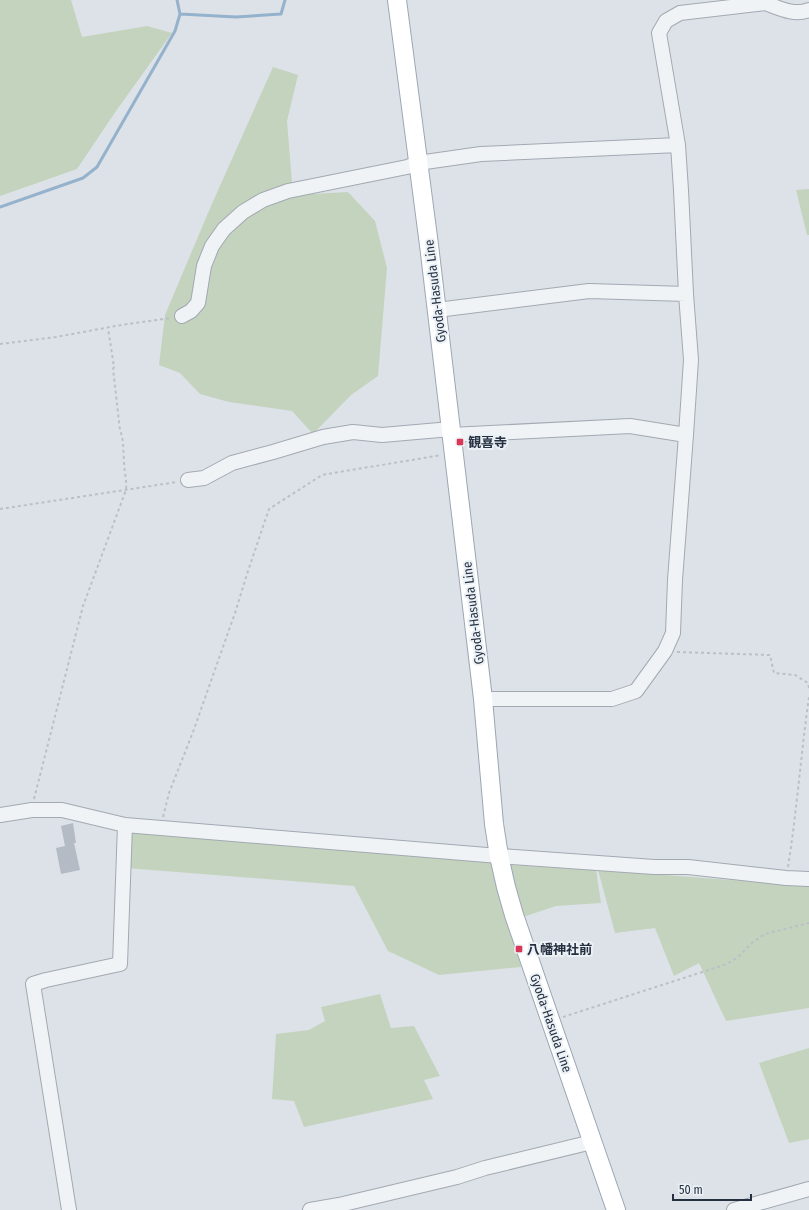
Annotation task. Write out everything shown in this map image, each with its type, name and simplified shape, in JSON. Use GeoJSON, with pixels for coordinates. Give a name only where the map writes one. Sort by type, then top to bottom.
{"type":"FeatureCollection","features":[{"type":"Feature","properties":{"kind":"main road","name":"Gyoda-Hasuda Line"},"geometry":{"type":"LineString","coordinates":[[397,0],[437,310],[483,700],[494,824],[499,856],[514,915],[616,1210]]}},
{"type":"Feature","properties":{"kind":"street"},"geometry":{"type":"LineString","coordinates":[[483,700],[612,699],[636,691],[665,651],[673,633],[675,580],[691,360],[678,145],[659,33],[666,20],[680,13],[765,2],[793,12],[809,10]]}},
{"type":"Feature","properties":{"kind":"street"},"geometry":{"type":"LineString","coordinates":[[182,316],[191,311],[198,304],[204,266],[212,246],[224,229],[243,212],[263,200],[288,191],[407,167],[418,163],[481,154],[678,145]]}},
{"type":"Feature","properties":{"kind":"street"},"geometry":{"type":"LineString","coordinates":[[437,310],[589,291],[686,294]]}},
{"type":"Feature","properties":{"kind":"street"},"geometry":{"type":"LineString","coordinates":[[188,480],[204,478],[232,463],[323,437],[353,432],[382,435],[630,426],[686,435]]}},
{"type":"Feature","properties":{"kind":"street"},"geometry":{"type":"LineString","coordinates":[[0,815],[32,810],[62,810],[125,826],[499,856],[654,867],[688,866],[786,878],[809,879]]}},
{"type":"Feature","properties":{"kind":"street"},"geometry":{"type":"LineString","coordinates":[[69,1210],[32,984],[120,964],[125,826]]}},
{"type":"Feature","properties":{"kind":"street"},"geometry":{"type":"LineString","coordinates":[[310,1210],[339,1205],[457,1177],[485,1168],[592,1142]]}},
{"type":"Feature","properties":{"kind":"street"},"geometry":{"type":"LineString","coordinates":[[734,1210],[809,1189]]}},
{"type":"Feature","properties":{"kind":"path"},"geometry":{"type":"LineString","coordinates":[[0,344],[56,337],[182,316]]}},
{"type":"Feature","properties":{"kind":"path"},"geometry":{"type":"LineString","coordinates":[[32,810],[36,788],[83,606],[126,490],[123,437],[120,430],[114,367],[108,328]]}},
{"type":"Feature","properties":{"kind":"path"},"geometry":{"type":"LineString","coordinates":[[160,828],[169,793],[193,732],[236,610],[269,509],[322,475],[454,453]]}},
{"type":"Feature","properties":{"kind":"path"},"geometry":{"type":"LineString","coordinates":[[0,509],[188,480]]}},
{"type":"Feature","properties":{"kind":"path"},"geometry":{"type":"LineString","coordinates":[[665,651],[770,655],[774,674],[795,675],[808,683],[809,688]]}},
{"type":"Feature","properties":{"kind":"path"},"geometry":{"type":"LineString","coordinates":[[786,878],[794,828],[803,738],[809,697]]}},
{"type":"Feature","properties":{"kind":"path"},"geometry":{"type":"LineString","coordinates":[[550,1021],[727,964],[738,957],[753,942],[765,934],[809,923]]}},
{"type":"Feature","properties":{"kind":"green space"},"geometry":{"type":"Polygon","coordinates":[[[0,0],[71,0],[82,37],[147,26],[172,33],[116,111],[77,169],[0,196],[0,0]]]}},
{"type":"Feature","properties":{"kind":"green space"},"geometry":{"type":"Polygon","coordinates":[[[273,67],[298,75],[287,121],[293,195],[348,192],[375,221],[387,268],[378,376],[351,395],[313,434],[292,411],[229,402],[200,394],[180,373],[159,365],[165,315],[211,206],[273,67]]]}},
{"type":"Feature","properties":{"kind":"green space"},"geometry":{"type":"Polygon","coordinates":[[[809,189],[809,235],[807,235],[796,190],[809,189]]]}},
{"type":"Feature","properties":{"kind":"green space"},"geometry":{"type":"Polygon","coordinates":[[[130,830],[492,861],[521,967],[439,975],[388,951],[354,886],[126,868],[130,830]]]}},
{"type":"Feature","properties":{"kind":"green space"},"geometry":{"type":"Polygon","coordinates":[[[509,865],[596,870],[601,903],[556,906],[523,917],[509,865]]]}},
{"type":"Feature","properties":{"kind":"green space"},"geometry":{"type":"Polygon","coordinates":[[[598,870],[809,886],[809,1008],[726,1021],[699,963],[674,976],[655,928],[615,933],[598,870]]]}},
{"type":"Feature","properties":{"kind":"green space"},"geometry":{"type":"Polygon","coordinates":[[[380,994],[391,1028],[414,1026],[440,1076],[424,1080],[433,1099],[304,1127],[294,1101],[272,1099],[276,1034],[309,1030],[325,1021],[321,1007],[380,994]]]}},
{"type":"Feature","properties":{"kind":"green space"},"geometry":{"type":"Polygon","coordinates":[[[809,1048],[809,1139],[789,1143],[759,1063],[809,1048]]]}},
{"type":"Feature","properties":{"kind":"building"},"geometry":{"type":"Polygon","coordinates":[[[73,823],[76,843],[74,843],[80,870],[61,874],[56,848],[65,846],[61,826],[73,823]]]}},
{"type":"Feature","properties":{"kind":"waterway"},"geometry":{"type":"LineString","coordinates":[[0,207],[83,178],[97,167],[175,31],[180,14],[177,0]]}},
{"type":"Feature","properties":{"kind":"waterway"},"geometry":{"type":"LineString","coordinates":[[180,14],[236,17],[281,14],[285,0]]}},
{"type":"Feature","properties":{"kind":"place","name":"観喜寺"},"geometry":{"type":"Point","coordinates":[460,442]}},
{"type":"Feature","properties":{"kind":"place","name":"八幡神社前"},"geometry":{"type":"Point","coordinates":[519,949]}}]}
